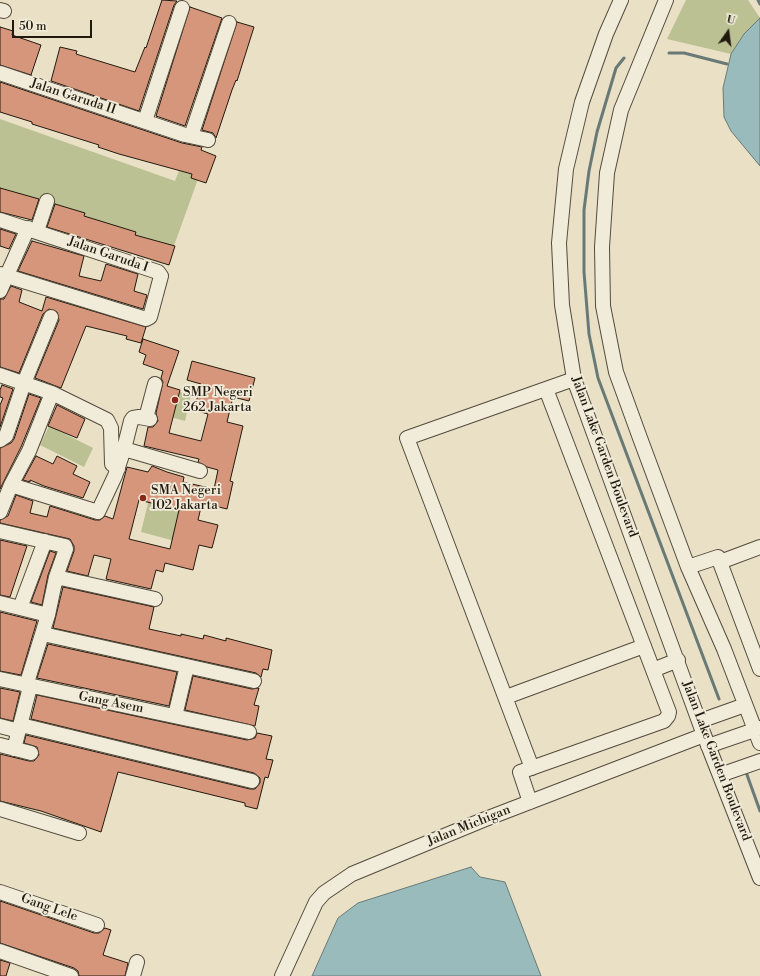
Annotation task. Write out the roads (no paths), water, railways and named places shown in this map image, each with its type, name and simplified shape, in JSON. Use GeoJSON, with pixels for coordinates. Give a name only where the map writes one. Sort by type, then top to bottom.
{"type":"FeatureCollection","features":[{"type":"Feature","properties":{"kind":"street","name":"Jalan Lake Garden Boulevard"},"geometry":{"type":"LineString","coordinates":[[621,0],[606,34],[582,102],[566,169],[558,243],[562,305],[574,379],[678,660],[706,741],[760,878]]}},
{"type":"Feature","properties":{"kind":"street"},"geometry":{"type":"LineString","coordinates":[[666,0],[621,110],[607,174],[602,247],[603,306],[616,372],[688,567],[724,649],[745,705],[758,734]]}},
{"type":"Feature","properties":{"kind":"street"},"geometry":{"type":"LineString","coordinates":[[145,121],[182,8]]}},
{"type":"Feature","properties":{"kind":"street"},"geometry":{"type":"LineString","coordinates":[[191,136],[229,23]]}},
{"type":"Feature","properties":{"kind":"street","name":"Jalan Garuda II"},"geometry":{"type":"LineString","coordinates":[[0,73],[191,136],[208,140]]}},
{"type":"Feature","properties":{"kind":"street"},"geometry":{"type":"LineString","coordinates":[[0,290],[3,275],[32,230],[47,201]]}},
{"type":"Feature","properties":{"kind":"street","name":"Jalan Garuda I"},"geometry":{"type":"LineString","coordinates":[[0,220],[160,274],[150,317],[143,318],[3,275]]}},
{"type":"Feature","properties":{"kind":"street"},"geometry":{"type":"LineString","coordinates":[[0,440],[6,436],[24,383],[51,317]]}},
{"type":"Feature","properties":{"kind":"street"},"geometry":{"type":"LineString","coordinates":[[0,375],[52,393],[109,422],[112,432],[112,464],[118,469]]}},
{"type":"Feature","properties":{"kind":"street"},"geometry":{"type":"LineString","coordinates":[[532,768],[407,438],[574,379]]}},
{"type":"Feature","properties":{"kind":"street"},"geometry":{"type":"LineString","coordinates":[[11,485],[98,511],[118,469],[133,418],[148,419],[155,384]]}},
{"type":"Feature","properties":{"kind":"street"},"geometry":{"type":"LineString","coordinates":[[530,802],[520,772],[664,721],[669,712],[546,389]]}},
{"type":"Feature","properties":{"kind":"street"},"geometry":{"type":"LineString","coordinates":[[0,512],[11,485],[29,452],[52,393]]}},
{"type":"Feature","properties":{"kind":"street"},"geometry":{"type":"LineString","coordinates":[[124,449],[200,470]]}},
{"type":"Feature","properties":{"kind":"street"},"geometry":{"type":"LineString","coordinates":[[0,531],[64,546],[66,549],[56,577],[48,615],[28,686],[20,728],[14,749]]}},
{"type":"Feature","properties":{"kind":"street"},"geometry":{"type":"LineString","coordinates":[[20,608],[45,541]]}},
{"type":"Feature","properties":{"kind":"street"},"geometry":{"type":"LineString","coordinates":[[720,562],[760,547]]}},
{"type":"Feature","properties":{"kind":"street"},"geometry":{"type":"LineString","coordinates":[[688,567],[718,557],[760,669]]}},
{"type":"Feature","properties":{"kind":"street"},"geometry":{"type":"LineString","coordinates":[[56,577],[155,599]]}},
{"type":"Feature","properties":{"kind":"street"},"geometry":{"type":"LineString","coordinates":[[0,603],[48,615]]}},
{"type":"Feature","properties":{"kind":"street"},"geometry":{"type":"LineString","coordinates":[[42,634],[254,681]]}},
{"type":"Feature","properties":{"kind":"street"},"geometry":{"type":"LineString","coordinates":[[506,698],[644,646]]}},
{"type":"Feature","properties":{"kind":"street"},"geometry":{"type":"LineString","coordinates":[[653,670],[678,660]]}},
{"type":"Feature","properties":{"kind":"street"},"geometry":{"type":"LineString","coordinates":[[175,716],[187,666]]}},
{"type":"Feature","properties":{"kind":"street","name":"Gang Asem"},"geometry":{"type":"LineString","coordinates":[[0,679],[249,732]]}},
{"type":"Feature","properties":{"kind":"street"},"geometry":{"type":"LineString","coordinates":[[700,721],[745,705]]}},
{"type":"Feature","properties":{"kind":"street"},"geometry":{"type":"LineString","coordinates":[[0,726],[20,728],[252,781]]}},
{"type":"Feature","properties":{"kind":"street","name":"Jalan Michigan"},"geometry":{"type":"LineString","coordinates":[[282,976],[316,902],[324,892],[352,874],[530,802],[706,741],[758,734]]}},
{"type":"Feature","properties":{"kind":"street"},"geometry":{"type":"LineString","coordinates":[[0,745],[31,753]]}},
{"type":"Feature","properties":{"kind":"street"},"geometry":{"type":"LineString","coordinates":[[720,775],[760,761]]}},
{"type":"Feature","properties":{"kind":"street"},"geometry":{"type":"LineString","coordinates":[[0,809],[79,833]]}},
{"type":"Feature","properties":{"kind":"street","name":"Gang Lele"},"geometry":{"type":"LineString","coordinates":[[0,892],[97,925]]}},
{"type":"Feature","properties":{"kind":"street"},"geometry":{"type":"LineString","coordinates":[[0,951],[71,976]]}},
{"type":"Feature","properties":{"kind":"water"},"geometry":{"type":"Polygon","coordinates":[[[760,18],[760,166],[731,131],[724,117],[723,88],[731,54],[744,34],[760,18]]]}},
{"type":"Feature","properties":{"kind":"water"},"geometry":{"type":"Polygon","coordinates":[[[471,867],[480,877],[505,882],[541,976],[312,976],[338,918],[358,903],[471,867]]]}},
{"type":"Feature","properties":{"kind":"waterway"},"geometry":{"type":"LineString","coordinates":[[758,0],[760,4]]}},
{"type":"Feature","properties":{"kind":"waterway"},"geometry":{"type":"LineString","coordinates":[[669,53],[684,53],[727,64]]}},
{"type":"Feature","properties":{"kind":"waterway"},"geometry":{"type":"LineString","coordinates":[[624,58],[616,68],[597,132],[589,171],[584,210],[584,272],[589,334],[598,378],[719,699]]}},
{"type":"Feature","properties":{"kind":"waterway"},"geometry":{"type":"LineString","coordinates":[[746,772],[760,811]]}},
{"type":"Feature","properties":{"kind":"place","name":"SMP Negeri 262 Jakarta"},"geometry":{"type":"Point","coordinates":[175,400]}},
{"type":"Feature","properties":{"kind":"place","name":"SMA Negeri 102 Jakarta"},"geometry":{"type":"Point","coordinates":[143,498]}}]}
